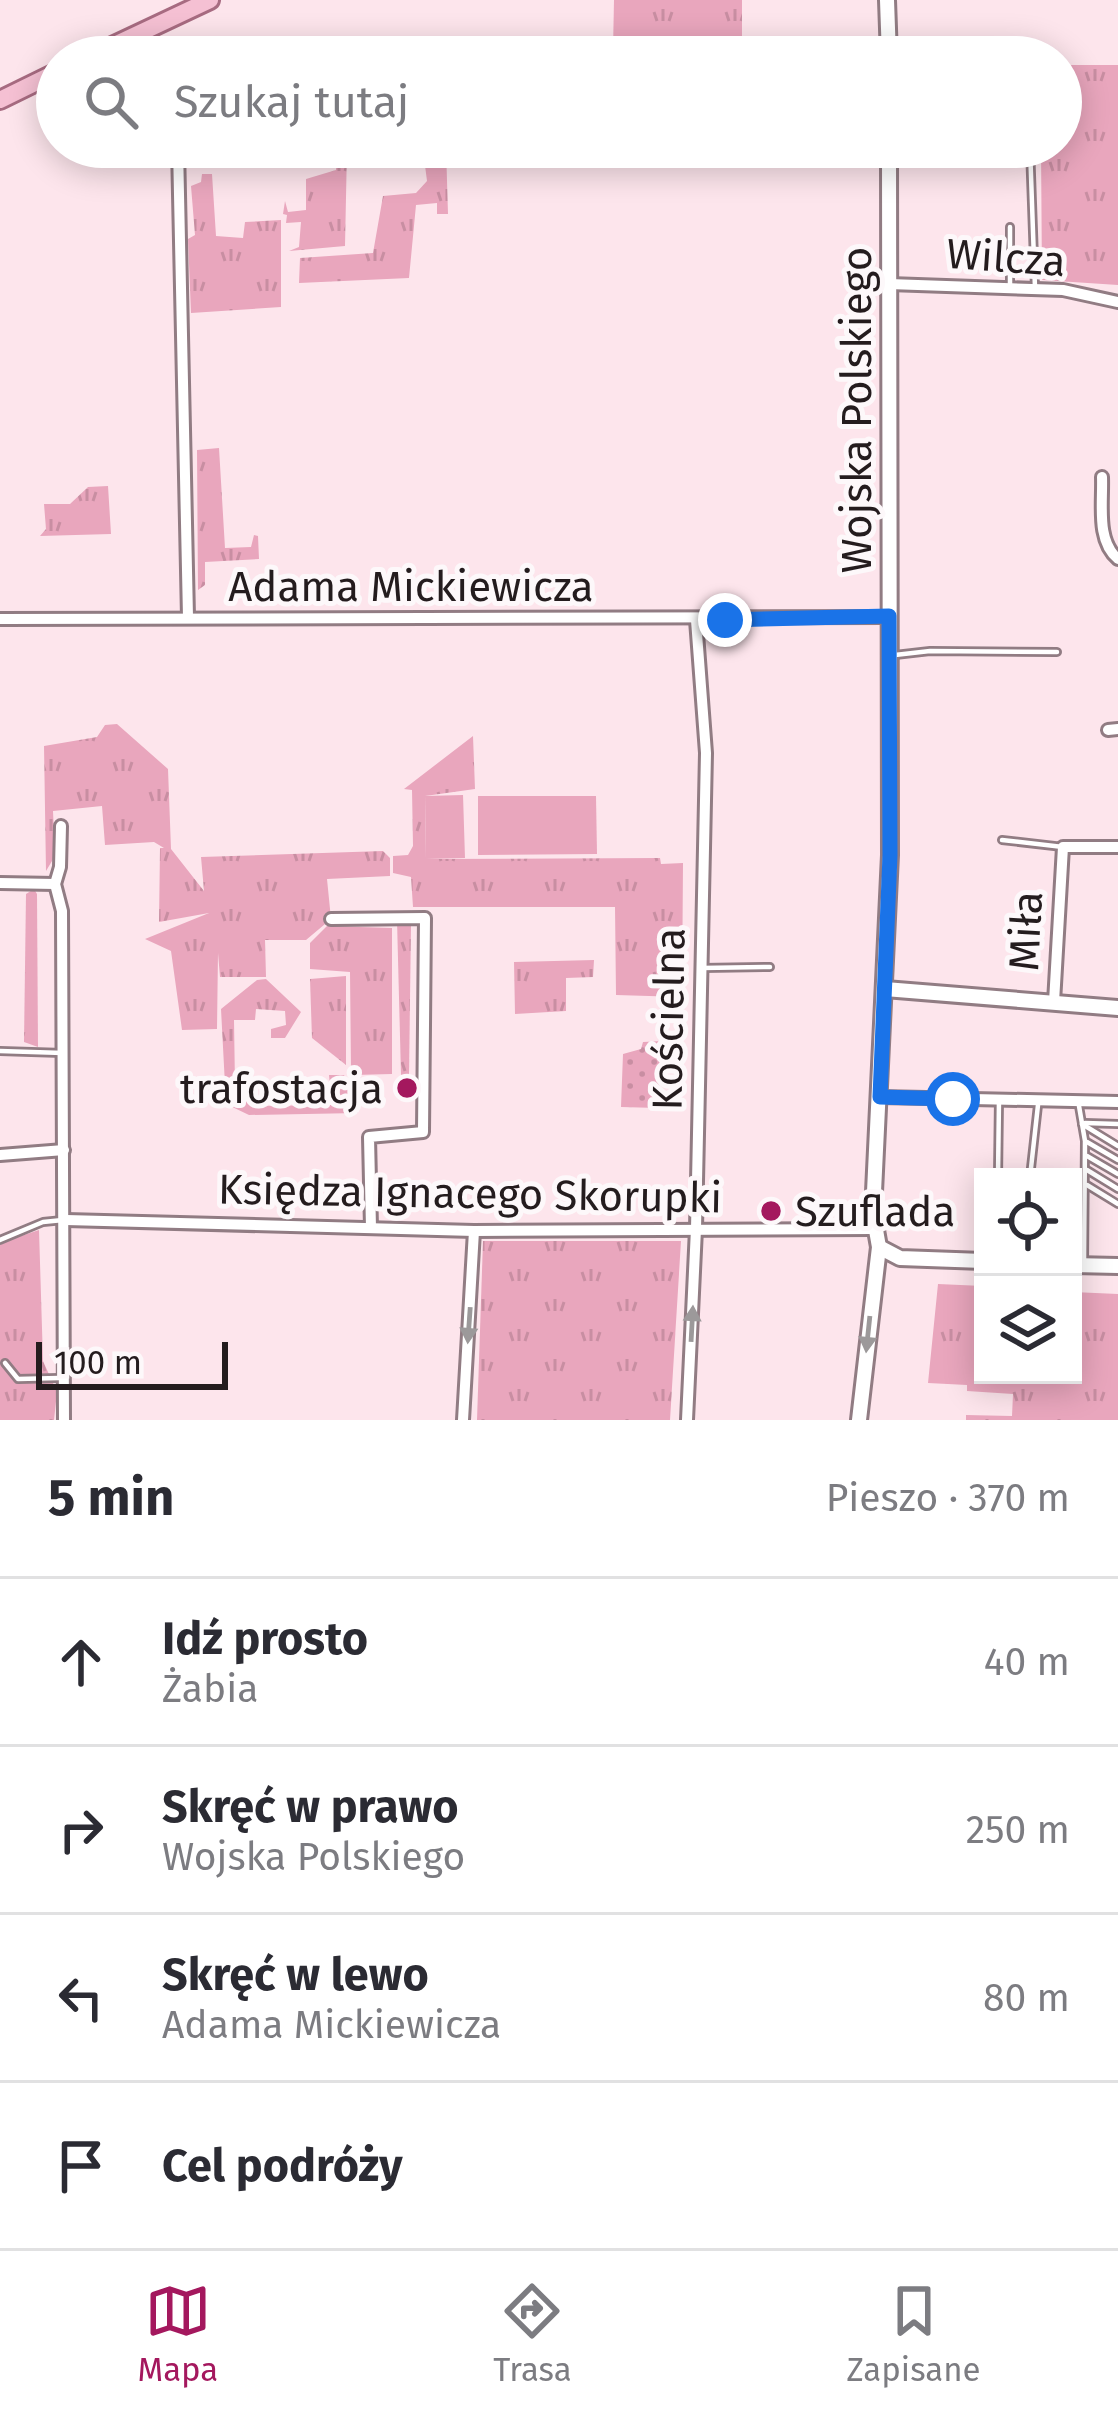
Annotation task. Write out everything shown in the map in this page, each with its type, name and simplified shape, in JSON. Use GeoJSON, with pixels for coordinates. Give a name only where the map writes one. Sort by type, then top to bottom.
{"type":"FeatureCollection","features":[{"type":"Feature","properties":{"kind":"main road"},"geometry":{"type":"LineString","coordinates":[[131,36],[210,0]]}},
{"type":"Feature","properties":{"kind":"main road"},"geometry":{"type":"LineString","coordinates":[[0,100],[36,82]]}},
{"type":"Feature","properties":{"kind":"street"},"geometry":{"type":"LineString","coordinates":[[887,0],[888,36]]}},
{"type":"Feature","properties":{"kind":"street"},"geometry":{"type":"LineString","coordinates":[[143,30],[146,36]]}},
{"type":"Feature","properties":{"kind":"street","name":"Adama Mickiewicza"},"geometry":{"type":"LineString","coordinates":[[178,168],[188,617],[696,620],[889,616]]}},
{"type":"Feature","properties":{"kind":"street","name":"Wojska Polskiego"},"geometry":{"type":"LineString","coordinates":[[879,1247],[872,1229],[890,855],[890,168]]}},
{"type":"Feature","properties":{"kind":"street","name":"Wilcza"},"geometry":{"type":"LineString","coordinates":[[889,284],[1035,288],[1118,302]]}},
{"type":"Feature","properties":{"kind":"street"},"geometry":{"type":"LineString","coordinates":[[1102,477],[1104,538],[1107,550],[1118,559]]}},
{"type":"Feature","properties":{"kind":"street"},"geometry":{"type":"LineString","coordinates":[[0,620],[188,617]]}},
{"type":"Feature","properties":{"kind":"street","name":"Kościelna"},"geometry":{"type":"LineString","coordinates":[[687,1420],[706,753],[696,620]]}},
{"type":"Feature","properties":{"kind":"street"},"geometry":{"type":"LineString","coordinates":[[61,826],[55,884],[62,911],[64,1420]]}},
{"type":"Feature","properties":{"kind":"street","name":"Miła"},"geometry":{"type":"LineString","coordinates":[[1054,1002],[1063,847],[1118,847]]}},
{"type":"Feature","properties":{"kind":"street"},"geometry":{"type":"LineString","coordinates":[[0,883],[55,884]]}},
{"type":"Feature","properties":{"kind":"street"},"geometry":{"type":"LineString","coordinates":[[331,919],[424,918],[423,1132],[369,1137],[371,1228]]}},
{"type":"Feature","properties":{"kind":"street"},"geometry":{"type":"LineString","coordinates":[[885,989],[1118,1008]]}},
{"type":"Feature","properties":{"kind":"street"},"geometry":{"type":"LineString","coordinates":[[880,1097],[1118,1102]]}},
{"type":"Feature","properties":{"kind":"street"},"geometry":{"type":"LineString","coordinates":[[0,1155],[64,1150]]}},
{"type":"Feature","properties":{"kind":"street","name":"Księdza Ignacego Skorupki"},"geometry":{"type":"LineString","coordinates":[[66,1220],[475,1231],[872,1229]]}},
{"type":"Feature","properties":{"kind":"street"},"geometry":{"type":"LineString","coordinates":[[463,1420],[475,1231]]}},
{"type":"Feature","properties":{"kind":"street"},"geometry":{"type":"LineString","coordinates":[[859,1420],[879,1247],[900,1258],[974,1261]]}},
{"type":"Feature","properties":{"kind":"street"},"geometry":{"type":"LineString","coordinates":[[1082,1265],[1118,1266]]}},
{"type":"Feature","properties":{"kind":"lane"},"geometry":{"type":"LineString","coordinates":[[1031,168],[1035,288]]}},
{"type":"Feature","properties":{"kind":"lane"},"geometry":{"type":"LineString","coordinates":[[1010,226],[1010,287]]}},
{"type":"Feature","properties":{"kind":"lane"},"geometry":{"type":"LineString","coordinates":[[889,656],[930,651],[1057,652]]}},
{"type":"Feature","properties":{"kind":"lane"},"geometry":{"type":"LineString","coordinates":[[1002,840],[1063,847]]}},
{"type":"Feature","properties":{"kind":"lane"},"geometry":{"type":"LineString","coordinates":[[702,968],[770,967]]}},
{"type":"Feature","properties":{"kind":"lane"},"geometry":{"type":"LineString","coordinates":[[0,1051],[63,1053]]}},
{"type":"Feature","properties":{"kind":"lane"},"geometry":{"type":"LineString","coordinates":[[998,1168],[999,1098]]}},
{"type":"Feature","properties":{"kind":"lane"},"geometry":{"type":"LineString","coordinates":[[1031,1168],[1038,1099]]}},
{"type":"Feature","properties":{"kind":"lane"},"geometry":{"type":"LineString","coordinates":[[1078,1100],[1085,1141],[1082,1224]]}},
{"type":"Feature","properties":{"kind":"lane"},"geometry":{"type":"LineString","coordinates":[[1079,1123],[1118,1124]]}},
{"type":"Feature","properties":{"kind":"lane"},"geometry":{"type":"LineString","coordinates":[[1079,1123],[1118,1146]]}},
{"type":"Feature","properties":{"kind":"lane"},"geometry":{"type":"LineString","coordinates":[[1085,1141],[1118,1160]]}},
{"type":"Feature","properties":{"kind":"lane"},"geometry":{"type":"LineString","coordinates":[[1085,1155],[1118,1174]]}},
{"type":"Feature","properties":{"kind":"lane"},"geometry":{"type":"LineString","coordinates":[[1085,1169],[1118,1189]]}},
{"type":"Feature","properties":{"kind":"lane"},"geometry":{"type":"LineString","coordinates":[[1085,1184],[1118,1204]]}},
{"type":"Feature","properties":{"kind":"lane"},"geometry":{"type":"LineString","coordinates":[[0,1240],[43,1222],[66,1220]]}},
{"type":"Feature","properties":{"kind":"lane"},"geometry":{"type":"LineString","coordinates":[[5,1363],[18,1379],[65,1377]]}},
{"type":"Feature","properties":{"kind":"green space"},"geometry":{"type":"Polygon","coordinates":[[[614,0],[742,0],[742,36],[613,36],[614,0]]]}},
{"type":"Feature","properties":{"kind":"green space"},"geometry":{"type":"Polygon","coordinates":[[[1082,65],[1118,65],[1118,285],[1042,280],[1041,168],[1082,168],[1082,65]]]}},
{"type":"Feature","properties":{"kind":"green space"},"geometry":{"type":"Polygon","coordinates":[[[347,168],[345,246],[289,251],[299,247],[301,222],[286,223],[285,201],[288,212],[306,210],[306,179],[347,168]]]}},
{"type":"Feature","properties":{"kind":"green space"},"geometry":{"type":"Polygon","coordinates":[[[425,168],[447,168],[448,214],[437,214],[437,203],[416,205],[409,278],[299,283],[300,258],[373,253],[383,196],[416,193],[427,181],[425,168]]]}},
{"type":"Feature","properties":{"kind":"green space"},"geometry":{"type":"Polygon","coordinates":[[[202,174],[212,174],[216,236],[243,238],[245,222],[281,220],[281,307],[191,313],[188,239],[195,235],[191,186],[201,182],[202,174]]]}},
{"type":"Feature","properties":{"kind":"green space"},"geometry":{"type":"Polygon","coordinates":[[[219,448],[225,548],[251,547],[254,535],[258,536],[259,559],[205,562],[205,585],[198,590],[197,450],[219,448]]]}},
{"type":"Feature","properties":{"kind":"green space"},"geometry":{"type":"Polygon","coordinates":[[[108,486],[111,534],[40,536],[46,529],[44,504],[70,504],[88,487],[108,486]]]}},
{"type":"Feature","properties":{"kind":"green space"},"geometry":{"type":"Polygon","coordinates":[[[117,724],[168,769],[171,849],[204,891],[201,857],[383,851],[390,858],[390,876],[327,879],[331,919],[306,940],[265,940],[266,977],[220,977],[218,953],[217,1029],[182,1030],[171,951],[145,939],[209,913],[159,922],[160,848],[164,848],[154,842],[105,845],[102,806],[53,811],[55,856],[46,871],[44,746],[97,737],[105,725],[117,724]]]}},
{"type":"Feature","properties":{"kind":"green space"},"geometry":{"type":"Polygon","coordinates":[[[473,736],[475,789],[425,796],[426,859],[660,858],[661,864],[683,863],[682,997],[616,995],[615,907],[413,907],[411,877],[393,873],[393,856],[408,855],[413,846],[412,790],[404,789],[473,736]]]}},
{"type":"Feature","properties":{"kind":"green space"},"geometry":{"type":"Polygon","coordinates":[[[463,795],[465,858],[426,859],[425,796],[463,795]]]}},
{"type":"Feature","properties":{"kind":"green space"},"geometry":{"type":"Polygon","coordinates":[[[478,796],[596,796],[597,854],[478,855],[478,796]]]}},
{"type":"Feature","properties":{"kind":"green space"},"geometry":{"type":"Polygon","coordinates":[[[34,889],[38,1047],[24,1042],[26,894],[34,889]]]}},
{"type":"Feature","properties":{"kind":"green space"},"geometry":{"type":"Polygon","coordinates":[[[397,920],[411,925],[409,1075],[401,1075],[397,920]]]}},
{"type":"Feature","properties":{"kind":"green space"},"geometry":{"type":"Polygon","coordinates":[[[327,926],[392,928],[392,1074],[354,1075],[351,1070],[350,972],[310,969],[310,943],[327,926]]]}},
{"type":"Feature","properties":{"kind":"green space"},"geometry":{"type":"Polygon","coordinates":[[[594,960],[593,977],[566,978],[566,1011],[515,1014],[514,962],[594,960]]]}},
{"type":"Feature","properties":{"kind":"green space"},"geometry":{"type":"Polygon","coordinates":[[[346,976],[346,1065],[312,1038],[310,979],[346,976]]]}},
{"type":"Feature","properties":{"kind":"green space"},"geometry":{"type":"Polygon","coordinates":[[[266,979],[301,1012],[285,1038],[271,1038],[271,1029],[286,1025],[285,1011],[256,1009],[255,1020],[234,1020],[238,1094],[256,1094],[257,1106],[332,1105],[336,1087],[330,1086],[329,1075],[344,1075],[358,1113],[249,1115],[226,1104],[221,1009],[257,980],[266,979]]]}},
{"type":"Feature","properties":{"kind":"green space"},"geometry":{"type":"Polygon","coordinates":[[[663,1041],[658,1108],[621,1107],[623,1054],[641,1049],[643,1042],[663,1041]]]}},
{"type":"Feature","properties":{"kind":"green space"},"geometry":{"type":"Polygon","coordinates":[[[39,1230],[43,1361],[57,1392],[54,1420],[0,1420],[0,1243],[39,1230]]]}},
{"type":"Feature","properties":{"kind":"green space"},"geometry":{"type":"Polygon","coordinates":[[[483,1241],[681,1241],[670,1420],[477,1420],[483,1241]]]}},
{"type":"Feature","properties":{"kind":"green space"},"geometry":{"type":"Polygon","coordinates":[[[938,1284],[974,1286],[974,1384],[1082,1384],[1082,1292],[1118,1294],[1118,1420],[966,1420],[966,1415],[1012,1416],[1013,1394],[928,1383],[938,1284]]]}},
{"type":"Feature","properties":{"kind":"place","name":"trafostacja"},"geometry":{"type":"Point","coordinates":[407,1088]}},
{"type":"Feature","properties":{"kind":"place","name":"Szuflada"},"geometry":{"type":"Point","coordinates":[771,1211]}},
{"type":"Feature","properties":{"kind":"route"},"geometry":{"type":"LineString","coordinates":[[725,620],[889,616],[890,855],[880,1097],[953,1099]]}}]}
